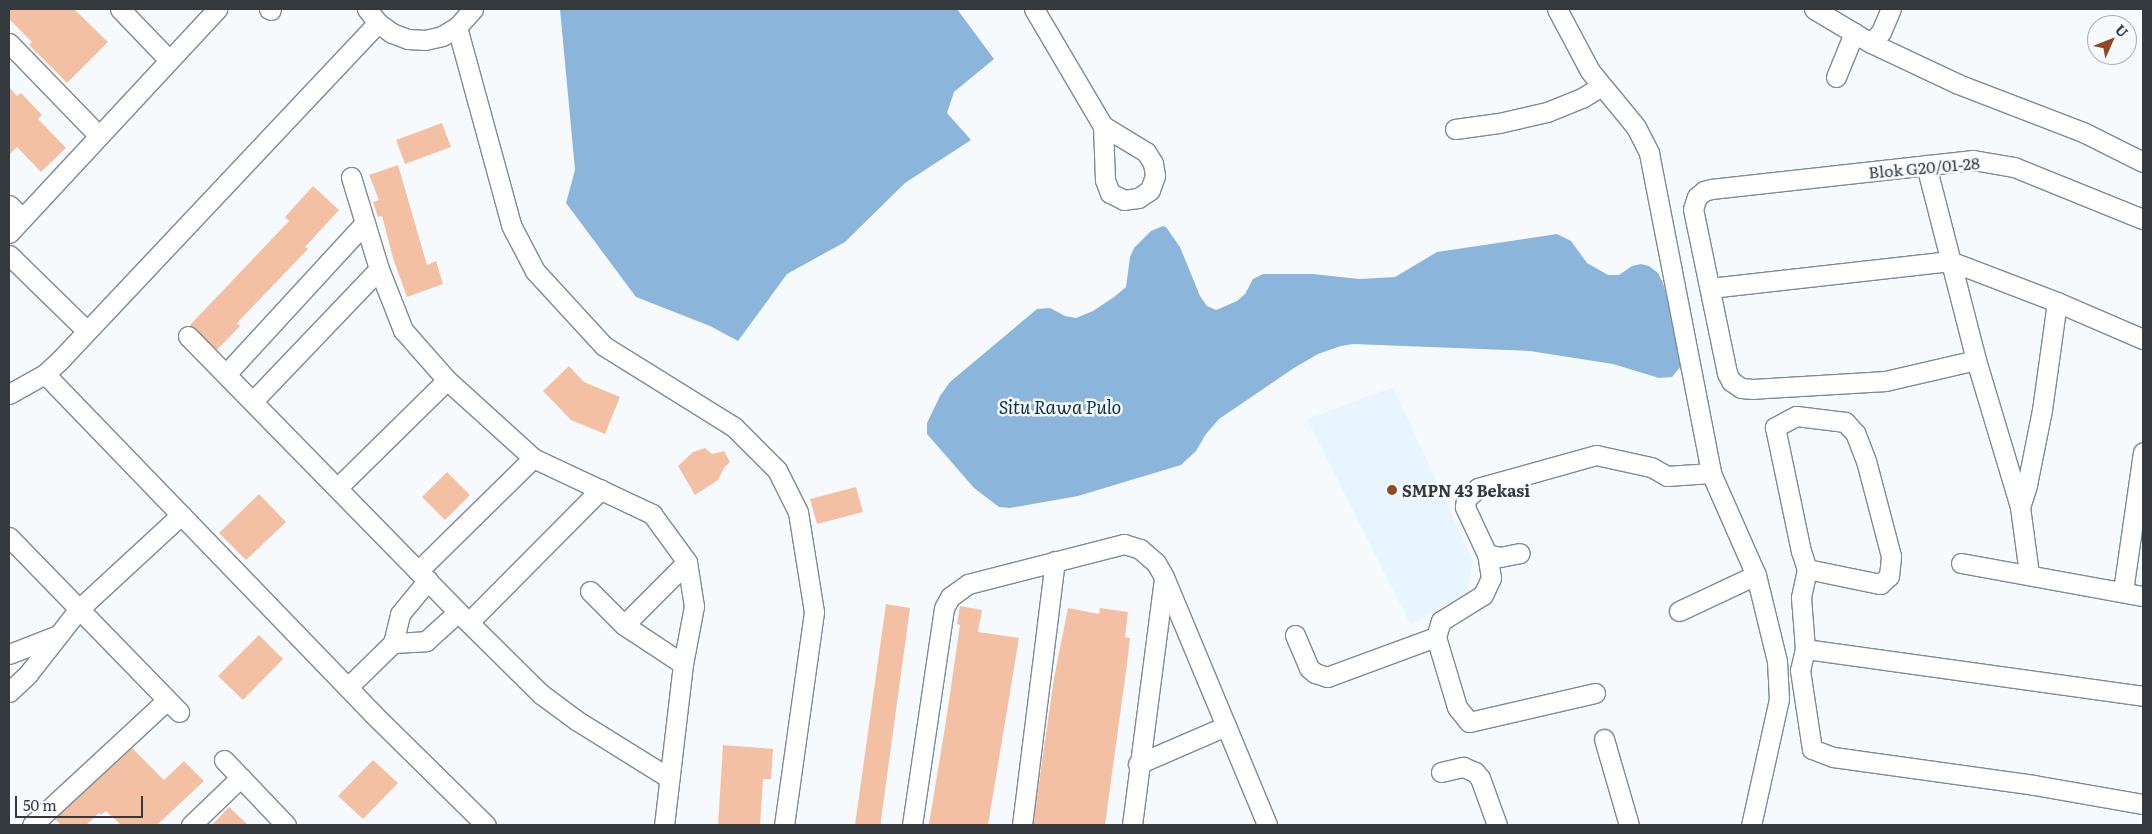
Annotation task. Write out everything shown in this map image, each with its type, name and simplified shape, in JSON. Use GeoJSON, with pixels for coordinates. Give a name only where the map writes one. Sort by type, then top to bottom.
{"type":"FeatureCollection","features":[{"type":"Feature","properties":{"kind":"street"},"geometry":{"type":"LineString","coordinates":[[120,9],[169,60]]}},
{"type":"Feature","properties":{"kind":"street"},"geometry":{"type":"LineString","coordinates":[[9,233],[217,9]]}},
{"type":"Feature","properties":{"kind":"street"},"geometry":{"type":"LineString","coordinates":[[9,394],[45,374],[87,331],[372,16],[392,33],[417,39],[442,36],[457,27],[473,9]]}},
{"type":"Feature","properties":{"kind":"street"},"geometry":{"type":"LineString","coordinates":[[1034,9],[1103,126]]}},
{"type":"Feature","properties":{"kind":"street"},"geometry":{"type":"LineString","coordinates":[[1557,9],[1572,39],[1601,86],[1636,127],[1649,153],[1711,474],[1756,575],[1778,661],[1779,698],[1750,825]]}},
{"type":"Feature","properties":{"kind":"street"},"geometry":{"type":"LineString","coordinates":[[1814,9],[1871,43],[1958,84],[2083,132],[2143,162]]}},
{"type":"Feature","properties":{"kind":"street"},"geometry":{"type":"LineString","coordinates":[[1871,43],[1881,32],[1891,9]]}},
{"type":"Feature","properties":{"kind":"street"},"geometry":{"type":"LineString","coordinates":[[457,27],[511,225],[535,270],[604,346],[734,427],[777,470],[798,512],[814,612],[784,825]]}},
{"type":"Feature","properties":{"kind":"street"},"geometry":{"type":"LineString","coordinates":[[1836,77],[1854,33]]}},
{"type":"Feature","properties":{"kind":"street"},"geometry":{"type":"LineString","coordinates":[[9,43],[99,136]]}},
{"type":"Feature","properties":{"kind":"street"},"geometry":{"type":"LineString","coordinates":[[1456,129],[1498,123],[1547,112],[1582,98],[1601,86]]}},
{"type":"Feature","properties":{"kind":"street","name":"Blok G20/01-28"},"geometry":{"type":"LineString","coordinates":[[1710,288],[1693,209],[1697,197],[1704,191],[1711,189],[1974,160],[2014,167],[2143,219]]}},
{"type":"Feature","properties":{"kind":"street"},"geometry":{"type":"LineString","coordinates":[[1926,165],[1976,360],[2020,507],[2030,574]]}},
{"type":"Feature","properties":{"kind":"street"},"geometry":{"type":"LineString","coordinates":[[351,177],[379,269],[402,330],[447,380],[533,458],[652,514],[687,562],[694,606],[683,664],[664,825]]}},
{"type":"Feature","properties":{"kind":"street"},"geometry":{"type":"LineString","coordinates":[[9,205],[22,218]]}},
{"type":"Feature","properties":{"kind":"street"},"geometry":{"type":"LineString","coordinates":[[226,374],[365,223]]}},
{"type":"Feature","properties":{"kind":"street"},"geometry":{"type":"LineString","coordinates":[[9,255],[87,331]]}},
{"type":"Feature","properties":{"kind":"street"},"geometry":{"type":"LineString","coordinates":[[1976,360],[1886,381],[1744,388],[1734,383],[1727,373],[1710,288],[1950,261],[2057,302],[2143,339]]}},
{"type":"Feature","properties":{"kind":"street"},"geometry":{"type":"LineString","coordinates":[[253,401],[379,269]]}},
{"type":"Feature","properties":{"kind":"street"},"geometry":{"type":"LineString","coordinates":[[2020,507],[2027,485],[2042,410],[2057,302]]}},
{"type":"Feature","properties":{"kind":"street"},"geometry":{"type":"LineString","coordinates":[[188,336],[541,694],[557,708],[669,778]]}},
{"type":"Feature","properties":{"kind":"street"},"geometry":{"type":"LineString","coordinates":[[45,374],[348,687],[486,825]]}},
{"type":"Feature","properties":{"kind":"street"},"geometry":{"type":"LineString","coordinates":[[337,488],[447,380]]}},
{"type":"Feature","properties":{"kind":"street"},"geometry":{"type":"LineString","coordinates":[[1807,569],[1880,584],[1889,576],[1890,556],[1866,460],[1855,433],[1845,422],[1796,416],[1775,427],[1799,541],[1807,569],[1801,597],[1806,649],[1800,670],[1812,749],[1833,757],[2034,784],[2143,804]]}},
{"type":"Feature","properties":{"kind":"street"},"geometry":{"type":"LineString","coordinates":[[2122,591],[2143,452]]}},
{"type":"Feature","properties":{"kind":"street"},"geometry":{"type":"LineString","coordinates":[[1595,693],[1469,722],[1457,707],[1436,638],[1441,621],[1483,595],[1491,578],[1487,554],[1466,507],[1466,499],[1478,488],[1596,455],[1652,467],[1667,476],[1711,474]]}},
{"type":"Feature","properties":{"kind":"street"},"geometry":{"type":"LineString","coordinates":[[348,687],[393,644],[400,614],[423,575],[533,458]]}},
{"type":"Feature","properties":{"kind":"street"},"geometry":{"type":"LineString","coordinates":[[393,644],[426,640],[463,617],[601,489]]}},
{"type":"Feature","properties":{"kind":"street"},"geometry":{"type":"LineString","coordinates":[[9,692],[28,674],[79,609],[181,515]]}},
{"type":"Feature","properties":{"kind":"street"},"geometry":{"type":"LineString","coordinates":[[9,537],[173,706],[32,825]]}},
{"type":"Feature","properties":{"kind":"street"},"geometry":{"type":"LineString","coordinates":[[912,825],[944,608],[950,597],[968,584],[1124,544],[1140,549],[1156,563],[1164,577],[1267,825]]}},
{"type":"Feature","properties":{"kind":"street"},"geometry":{"type":"LineString","coordinates":[[1487,554],[1500,557],[1520,553]]}},
{"type":"Feature","properties":{"kind":"street"},"geometry":{"type":"LineString","coordinates":[[1022,825],[1055,561]]}},
{"type":"Feature","properties":{"kind":"street"},"geometry":{"type":"LineString","coordinates":[[624,625],[687,562]]}},
{"type":"Feature","properties":{"kind":"street"},"geometry":{"type":"LineString","coordinates":[[1961,563],[2143,596]]}},
{"type":"Feature","properties":{"kind":"street"},"geometry":{"type":"LineString","coordinates":[[1679,611],[1756,575]]}},
{"type":"Feature","properties":{"kind":"street"},"geometry":{"type":"LineString","coordinates":[[1133,824],[1138,764],[1164,577]]}},
{"type":"Feature","properties":{"kind":"street"},"geometry":{"type":"LineString","coordinates":[[590,591],[624,625],[683,664]]}},
{"type":"Feature","properties":{"kind":"street"},"geometry":{"type":"LineString","coordinates":[[9,654],[59,635]]}},
{"type":"Feature","properties":{"kind":"street"},"geometry":{"type":"LineString","coordinates":[[1295,635],[1309,668],[1315,674],[1327,677],[1436,638]]}},
{"type":"Feature","properties":{"kind":"street"},"geometry":{"type":"LineString","coordinates":[[1806,649],[2143,696]]}},
{"type":"Feature","properties":{"kind":"street"},"geometry":{"type":"LineString","coordinates":[[1138,764],[1226,726]]}},
{"type":"Feature","properties":{"kind":"street"},"geometry":{"type":"LineString","coordinates":[[1604,739],[1629,825]]}},
{"type":"Feature","properties":{"kind":"street"},"geometry":{"type":"LineString","coordinates":[[224,760],[286,825]]}},
{"type":"Feature","properties":{"kind":"street"},"geometry":{"type":"LineString","coordinates":[[1441,772],[1463,767],[1475,772],[1480,778],[1498,825]]}},
{"type":"Feature","properties":{"kind":"street"},"geometry":{"type":"LineString","coordinates":[[191,825],[241,777]]}},
{"type":"Feature","properties":{"kind":"shaded area","name":"SMPN 43 Bekasi"},"geometry":{"type":"Polygon","coordinates":[[[1393,387],[1473,561],[1467,593],[1411,625],[1307,419],[1393,387]]]}},
{"type":"Feature","properties":{"kind":"water"},"geometry":{"type":"Polygon","coordinates":[[[560,9],[957,9],[994,59],[954,92],[947,113],[971,140],[905,183],[845,242],[787,274],[738,341],[710,326],[636,297],[566,203],[575,170],[560,9]]]}},
{"type":"Feature","properties":{"kind":"water","name":"Situ Rawa Pulo"},"geometry":{"type":"Polygon","coordinates":[[[1163,226],[1166,227],[1180,247],[1200,296],[1207,306],[1216,310],[1237,301],[1245,294],[1253,279],[1263,274],[1313,274],[1359,279],[1395,277],[1437,252],[1557,234],[1571,241],[1587,263],[1608,275],[1619,275],[1632,266],[1641,264],[1649,266],[1658,273],[1663,283],[1681,349],[1681,366],[1672,377],[1659,378],[1613,364],[1530,351],[1353,344],[1341,346],[1318,354],[1294,368],[1219,419],[1206,434],[1196,451],[1181,465],[1078,496],[1010,508],[999,507],[974,488],[927,434],[927,423],[940,396],[950,382],[1037,309],[1050,308],[1065,316],[1076,318],[1093,311],[1114,297],[1126,287],[1130,257],[1134,248],[1151,231],[1163,226]]]}},
{"type":"Feature","properties":{"kind":"building"},"geometry":{"type":"Polygon","coordinates":[[[9,9],[74,9],[108,42],[67,83],[29,45],[32,42],[9,19],[9,9]]]}},
{"type":"Feature","properties":{"kind":"building"},"geometry":{"type":"Polygon","coordinates":[[[9,87],[17,96],[21,93],[42,115],[38,119],[66,148],[41,172],[17,147],[9,155],[9,87]]]}},
{"type":"Feature","properties":{"kind":"building"},"geometry":{"type":"Polygon","coordinates":[[[442,123],[451,147],[405,164],[396,140],[442,123]]]}},
{"type":"Feature","properties":{"kind":"building"},"geometry":{"type":"Polygon","coordinates":[[[398,165],[427,265],[436,261],[443,284],[407,297],[393,258],[382,216],[378,217],[373,202],[379,200],[369,175],[398,165]]]}},
{"type":"Feature","properties":{"kind":"building"},"geometry":{"type":"Polygon","coordinates":[[[313,186],[339,210],[305,247],[308,249],[237,323],[240,326],[217,350],[190,325],[289,221],[285,217],[313,186]]]}},
{"type":"Feature","properties":{"kind":"building"},"geometry":{"type":"Polygon","coordinates":[[[569,366],[584,382],[620,397],[605,434],[571,420],[543,391],[569,366]]]}},
{"type":"Feature","properties":{"kind":"building"},"geometry":{"type":"Polygon","coordinates":[[[705,448],[712,454],[724,451],[730,462],[724,468],[718,480],[695,495],[678,466],[693,452],[705,448]]]}},
{"type":"Feature","properties":{"kind":"building"},"geometry":{"type":"Polygon","coordinates":[[[447,472],[470,495],[445,520],[422,497],[447,472]]]}},
{"type":"Feature","properties":{"kind":"building"},"geometry":{"type":"Polygon","coordinates":[[[856,487],[863,512],[817,524],[810,499],[856,487]]]}},
{"type":"Feature","properties":{"kind":"building"},"geometry":{"type":"Polygon","coordinates":[[[259,494],[286,522],[246,560],[219,533],[259,494]]]}},
{"type":"Feature","properties":{"kind":"building"},"geometry":{"type":"Polygon","coordinates":[[[886,604],[910,608],[881,825],[855,825],[886,604]]]}},
{"type":"Feature","properties":{"kind":"building"},"geometry":{"type":"Polygon","coordinates":[[[960,606],[982,610],[978,632],[1019,638],[988,825],[929,824],[960,625],[957,624],[960,606]]]}},
{"type":"Feature","properties":{"kind":"building"},"geometry":{"type":"Polygon","coordinates":[[[1068,608],[1099,614],[1100,608],[1128,612],[1125,637],[1130,638],[1105,825],[1033,825],[1054,678],[1068,608]]]}},
{"type":"Feature","properties":{"kind":"building"},"geometry":{"type":"Polygon","coordinates":[[[259,635],[283,659],[243,700],[218,676],[259,635]]]}},
{"type":"Feature","properties":{"kind":"building"},"geometry":{"type":"Polygon","coordinates":[[[723,745],[773,749],[771,779],[763,779],[760,825],[718,825],[723,745]]]}},
{"type":"Feature","properties":{"kind":"building"},"geometry":{"type":"Polygon","coordinates":[[[132,748],[164,780],[184,761],[204,781],[157,825],[121,825],[106,811],[101,815],[99,813],[86,825],[61,825],[55,819],[132,748]]]}},
{"type":"Feature","properties":{"kind":"building"},"geometry":{"type":"Polygon","coordinates":[[[373,760],[398,783],[363,819],[338,796],[373,760]]]}},
{"type":"Feature","properties":{"kind":"building"},"geometry":{"type":"Polygon","coordinates":[[[229,807],[248,825],[212,825],[229,807]]]}},
{"type":"Feature","properties":{"kind":"place","name":"SMPN 43 Bekasi"},"geometry":{"type":"Point","coordinates":[1392,490]}}]}
